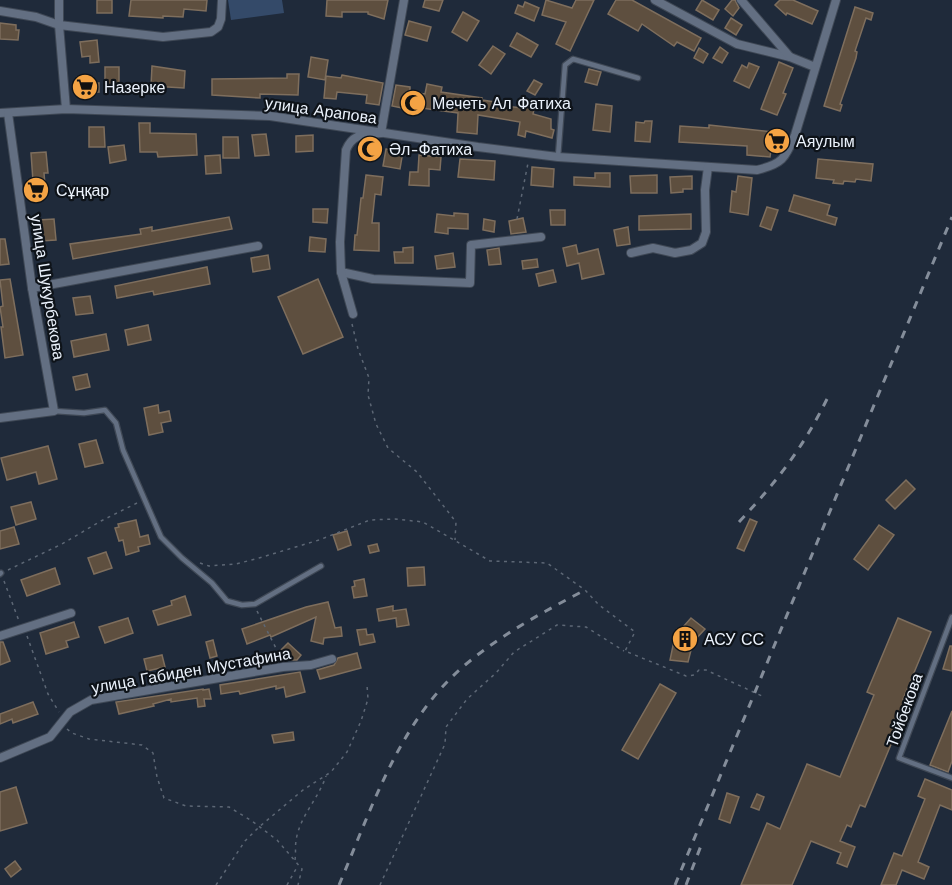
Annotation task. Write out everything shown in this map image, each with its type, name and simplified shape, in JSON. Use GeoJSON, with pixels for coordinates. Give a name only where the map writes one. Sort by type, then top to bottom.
{"type":"FeatureCollection","features":[{"type":"Feature","properties":{"kind":"street"},"geometry":{"type":"LineString","coordinates":[[59,0],[66,109]]}},
{"type":"Feature","properties":{"kind":"street"},"geometry":{"type":"LineString","coordinates":[[0,11],[36,17],[59,25],[163,37],[211,32],[218,27],[221,19],[222,0]]}},
{"type":"Feature","properties":{"kind":"street"},"geometry":{"type":"LineString","coordinates":[[353,315],[341,272],[341,210],[346,150],[350,141],[358,135],[381,133],[404,0]]}},
{"type":"Feature","properties":{"kind":"street"},"geometry":{"type":"LineString","coordinates":[[655,0],[737,44],[790,57],[815,67],[836,0]]}},
{"type":"Feature","properties":{"kind":"street"},"geometry":{"type":"LineString","coordinates":[[741,0],[790,57]]}},
{"type":"Feature","properties":{"kind":"street","name":"улица Арапова"},"geometry":{"type":"LineString","coordinates":[[4,113],[66,109],[270,117],[558,157],[757,170],[775,165],[787,156],[815,67]]}},
{"type":"Feature","properties":{"kind":"street","name":"улица Шукурбекова"},"geometry":{"type":"LineString","coordinates":[[4,113],[54,411]]}},
{"type":"Feature","properties":{"kind":"street"},"geometry":{"type":"LineString","coordinates":[[631,253],[653,248],[675,253],[691,250],[702,243],[706,232],[705,190],[708,167]]}},
{"type":"Feature","properties":{"kind":"street"},"geometry":{"type":"LineString","coordinates":[[341,272],[373,279],[470,284],[471,245],[541,237]]}},
{"type":"Feature","properties":{"kind":"street"},"geometry":{"type":"LineString","coordinates":[[32,288],[258,246]]}},
{"type":"Feature","properties":{"kind":"street"},"geometry":{"type":"LineString","coordinates":[[0,418],[54,411]]}},
{"type":"Feature","properties":{"kind":"street"},"geometry":{"type":"LineString","coordinates":[[0,636],[71,613]]}},
{"type":"Feature","properties":{"kind":"street","name":"улица Габиден Мустафина"},"geometry":{"type":"LineString","coordinates":[[0,758],[50,737],[70,712],[91,700],[283,667],[311,665],[332,659]]}},
{"type":"Feature","properties":{"kind":"lane"},"geometry":{"type":"LineString","coordinates":[[558,157],[565,65],[573,59],[638,78]]}},
{"type":"Feature","properties":{"kind":"lane"},"geometry":{"type":"LineString","coordinates":[[54,411],[84,413],[105,410],[110,414],[116,423],[123,450],[161,537],[212,583],[227,601],[242,606],[255,604],[321,566]]}},
{"type":"Feature","properties":{"kind":"lane","name":"Тойбекова"},"geometry":{"type":"LineString","coordinates":[[952,617],[899,758],[952,778]]}},
{"type":"Feature","properties":{"kind":"path"},"geometry":{"type":"LineString","coordinates":[[517,219],[529,153]]}},
{"type":"Feature","properties":{"kind":"path"},"geometry":{"type":"LineString","coordinates":[[353,315],[352,321],[358,349],[369,378],[368,395],[375,424],[388,448],[417,472],[456,522],[455,541]]}},
{"type":"Feature","properties":{"kind":"path"},"geometry":{"type":"LineString","coordinates":[[144,500],[101,521],[62,544],[0,573],[22,629],[26,634],[48,694],[62,722],[72,733],[89,739],[142,745],[153,753],[157,777],[164,798],[186,806],[229,807],[259,826],[277,840],[302,869],[298,885]]}},
{"type":"Feature","properties":{"kind":"path"},"geometry":{"type":"LineString","coordinates":[[200,563],[209,566],[237,564],[319,540],[370,519],[423,522],[490,561],[547,563],[585,590],[599,605],[635,632],[625,651]]}},
{"type":"Feature","properties":{"kind":"path"},"geometry":{"type":"LineString","coordinates":[[255,604],[260,620],[281,657],[283,667]]}},
{"type":"Feature","properties":{"kind":"path"},"geometry":{"type":"LineString","coordinates":[[380,885],[445,744],[446,727],[467,699],[496,673],[514,652],[557,625],[586,627],[625,651],[686,676],[694,675],[699,670],[706,670],[762,696]]}},
{"type":"Feature","properties":{"kind":"path"},"geometry":{"type":"LineString","coordinates":[[216,885],[245,841],[259,826],[295,796],[331,772],[346,752],[361,721],[368,699],[367,685]]}},
{"type":"Feature","properties":{"kind":"path"},"geometry":{"type":"LineString","coordinates":[[295,861],[296,839],[326,776]]}},
{"type":"Feature","properties":{"kind":"path"},"geometry":{"type":"LineString","coordinates":[[287,885],[296,869]]}},
{"type":"Feature","properties":{"kind":"shaded area"},"geometry":{"type":"Polygon","coordinates":[[[228,0],[282,0],[284,13],[231,20],[228,0]]]}},
{"type":"Feature","properties":{"kind":"building"},"geometry":{"type":"Polygon","coordinates":[[[97,0],[112,0],[112,13],[97,13],[97,0]]]}},
{"type":"Feature","properties":{"kind":"building"},"geometry":{"type":"Polygon","coordinates":[[[131,0],[207,0],[206,11],[184,9],[183,17],[163,16],[163,18],[129,16],[131,0]]]}},
{"type":"Feature","properties":{"kind":"building"},"geometry":{"type":"Polygon","coordinates":[[[327,0],[388,0],[384,19],[368,14],[368,12],[342,12],[342,17],[326,16],[327,0]]]}},
{"type":"Feature","properties":{"kind":"building"},"geometry":{"type":"Polygon","coordinates":[[[425,0],[443,0],[439,11],[423,7],[425,0]]]}},
{"type":"Feature","properties":{"kind":"building"},"geometry":{"type":"Polygon","coordinates":[[[546,0],[572,8],[576,0],[594,0],[570,51],[556,44],[566,22],[542,15],[546,0]]]}},
{"type":"Feature","properties":{"kind":"building"},"geometry":{"type":"Polygon","coordinates":[[[616,0],[632,0],[701,38],[694,51],[677,42],[674,46],[642,24],[638,31],[608,14],[616,0]]]}},
{"type":"Feature","properties":{"kind":"building"},"geometry":{"type":"Polygon","coordinates":[[[702,0],[719,10],[713,20],[696,10],[702,0]]]}},
{"type":"Feature","properties":{"kind":"building"},"geometry":{"type":"Polygon","coordinates":[[[732,0],[735,0],[739,8],[733,16],[725,9],[732,0]]]}},
{"type":"Feature","properties":{"kind":"building"},"geometry":{"type":"Polygon","coordinates":[[[780,0],[793,0],[818,11],[812,24],[787,13],[786,15],[775,5],[780,0]]]}},
{"type":"Feature","properties":{"kind":"building"},"geometry":{"type":"Polygon","coordinates":[[[525,2],[539,8],[534,21],[515,13],[518,5],[523,7],[525,2]]]}},
{"type":"Feature","properties":{"kind":"building"},"geometry":{"type":"Polygon","coordinates":[[[855,7],[873,13],[871,20],[866,18],[855,51],[857,52],[856,58],[840,104],[842,105],[840,111],[824,106],[855,7]]]}},
{"type":"Feature","properties":{"kind":"building"},"geometry":{"type":"Polygon","coordinates":[[[463,12],[479,21],[467,41],[452,32],[463,12]]]}},
{"type":"Feature","properties":{"kind":"building"},"geometry":{"type":"Polygon","coordinates":[[[731,18],[742,25],[736,35],[725,28],[731,18]]]}},
{"type":"Feature","properties":{"kind":"building"},"geometry":{"type":"Polygon","coordinates":[[[409,21],[431,27],[427,41],[405,35],[409,21]]]}},
{"type":"Feature","properties":{"kind":"building"},"geometry":{"type":"Polygon","coordinates":[[[0,23],[16,25],[16,30],[19,30],[18,40],[0,39],[0,23]]]}},
{"type":"Feature","properties":{"kind":"building"},"geometry":{"type":"Polygon","coordinates":[[[517,33],[538,45],[531,57],[510,46],[517,33]]]}},
{"type":"Feature","properties":{"kind":"building"},"geometry":{"type":"Polygon","coordinates":[[[97,40],[99,62],[90,63],[90,56],[82,57],[80,42],[97,40]]]}},
{"type":"Feature","properties":{"kind":"building"},"geometry":{"type":"Polygon","coordinates":[[[493,46],[505,54],[491,74],[479,65],[493,46]]]}},
{"type":"Feature","properties":{"kind":"building"},"geometry":{"type":"Polygon","coordinates":[[[720,47],[728,53],[722,63],[713,58],[720,47]]]}},
{"type":"Feature","properties":{"kind":"building"},"geometry":{"type":"Polygon","coordinates":[[[699,48],[708,54],[703,63],[694,58],[699,48]]]}},
{"type":"Feature","properties":{"kind":"building"},"geometry":{"type":"Polygon","coordinates":[[[311,57],[328,60],[325,80],[308,77],[311,57]]]}},
{"type":"Feature","properties":{"kind":"building"},"geometry":{"type":"Polygon","coordinates":[[[779,62],[793,68],[777,115],[761,109],[779,62]]]}},
{"type":"Feature","properties":{"kind":"building"},"geometry":{"type":"Polygon","coordinates":[[[749,63],[759,67],[749,88],[734,81],[742,65],[747,68],[749,63]]]}},
{"type":"Feature","properties":{"kind":"building"},"geometry":{"type":"Polygon","coordinates":[[[152,66],[185,71],[184,88],[151,86],[152,66]]]}},
{"type":"Feature","properties":{"kind":"building"},"geometry":{"type":"Polygon","coordinates":[[[105,67],[119,67],[119,85],[105,85],[105,67]]]}},
{"type":"Feature","properties":{"kind":"building"},"geometry":{"type":"Polygon","coordinates":[[[589,69],[601,72],[597,85],[585,82],[589,69]]]}},
{"type":"Feature","properties":{"kind":"building"},"geometry":{"type":"Polygon","coordinates":[[[287,74],[299,74],[298,95],[260,94],[260,98],[212,95],[212,79],[287,78],[287,74]]]}},
{"type":"Feature","properties":{"kind":"building"},"geometry":{"type":"Polygon","coordinates":[[[342,75],[383,83],[379,105],[366,103],[367,95],[337,92],[336,99],[324,98],[326,76],[341,78],[342,75]]]}},
{"type":"Feature","properties":{"kind":"building"},"geometry":{"type":"Polygon","coordinates":[[[534,80],[542,84],[535,95],[527,91],[534,80]]]}},
{"type":"Feature","properties":{"kind":"building"},"geometry":{"type":"Polygon","coordinates":[[[77,83],[99,83],[99,92],[77,93],[77,83]]]}},
{"type":"Feature","properties":{"kind":"building"},"geometry":{"type":"Polygon","coordinates":[[[427,84],[442,87],[441,92],[482,98],[482,100],[502,103],[502,106],[534,109],[533,114],[551,119],[551,129],[554,130],[552,138],[526,131],[525,137],[518,135],[520,122],[478,115],[477,134],[457,132],[458,113],[392,106],[396,85],[410,87],[410,92],[425,94],[427,84]]]}},
{"type":"Feature","properties":{"kind":"building"},"geometry":{"type":"Polygon","coordinates":[[[596,104],[612,106],[610,132],[593,130],[596,104]]]}},
{"type":"Feature","properties":{"kind":"building"},"geometry":{"type":"Polygon","coordinates":[[[652,121],[650,142],[635,141],[636,122],[644,123],[652,121]]]}},
{"type":"Feature","properties":{"kind":"building"},"geometry":{"type":"Polygon","coordinates":[[[139,123],[150,123],[150,133],[196,134],[197,155],[158,157],[157,152],[140,152],[139,123]]]}},
{"type":"Feature","properties":{"kind":"building"},"geometry":{"type":"Polygon","coordinates":[[[709,125],[783,135],[779,147],[772,144],[770,157],[747,155],[747,146],[679,142],[680,126],[709,128],[709,125]]]}},
{"type":"Feature","properties":{"kind":"building"},"geometry":{"type":"Polygon","coordinates":[[[89,127],[104,127],[105,147],[89,147],[89,127]]]}},
{"type":"Feature","properties":{"kind":"building"},"geometry":{"type":"Polygon","coordinates":[[[266,134],[269,155],[255,156],[252,135],[266,134]]]}},
{"type":"Feature","properties":{"kind":"building"},"geometry":{"type":"Polygon","coordinates":[[[313,135],[313,151],[296,152],[296,136],[313,135]]]}},
{"type":"Feature","properties":{"kind":"building"},"geometry":{"type":"Polygon","coordinates":[[[223,137],[238,137],[239,158],[223,158],[223,137]]]}},
{"type":"Feature","properties":{"kind":"building"},"geometry":{"type":"Polygon","coordinates":[[[124,145],[126,160],[110,163],[108,147],[124,145]]]}},
{"type":"Feature","properties":{"kind":"building"},"geometry":{"type":"Polygon","coordinates":[[[386,149],[403,151],[400,169],[383,166],[386,149]]]}},
{"type":"Feature","properties":{"kind":"building"},"geometry":{"type":"Polygon","coordinates":[[[46,152],[48,173],[44,173],[46,197],[31,198],[29,181],[33,181],[31,153],[46,152]]]}},
{"type":"Feature","properties":{"kind":"building"},"geometry":{"type":"Polygon","coordinates":[[[220,155],[221,173],[206,174],[205,156],[220,155]]]}},
{"type":"Feature","properties":{"kind":"building"},"geometry":{"type":"Polygon","coordinates":[[[419,155],[441,157],[440,170],[429,169],[429,186],[409,185],[410,172],[418,172],[419,155]]]}},
{"type":"Feature","properties":{"kind":"building"},"geometry":{"type":"Polygon","coordinates":[[[460,159],[495,161],[494,180],[458,177],[460,159]]]}},
{"type":"Feature","properties":{"kind":"building"},"geometry":{"type":"Polygon","coordinates":[[[818,159],[873,164],[871,181],[856,179],[855,182],[844,181],[843,184],[833,183],[834,180],[816,178],[818,159]]]}},
{"type":"Feature","properties":{"kind":"building"},"geometry":{"type":"Polygon","coordinates":[[[532,167],[554,169],[553,187],[531,185],[532,167]]]}},
{"type":"Feature","properties":{"kind":"building"},"geometry":{"type":"Polygon","coordinates":[[[595,173],[610,173],[610,187],[574,185],[574,177],[595,178],[595,173]]]}},
{"type":"Feature","properties":{"kind":"building"},"geometry":{"type":"Polygon","coordinates":[[[366,175],[383,177],[381,195],[375,194],[372,223],[379,223],[379,251],[354,250],[366,175]]]}},
{"type":"Feature","properties":{"kind":"building"},"geometry":{"type":"Polygon","coordinates":[[[657,175],[657,193],[631,193],[630,176],[657,175]]]}},
{"type":"Feature","properties":{"kind":"building"},"geometry":{"type":"Polygon","coordinates":[[[692,176],[692,189],[671,193],[670,177],[692,176]]]}},
{"type":"Feature","properties":{"kind":"building"},"geometry":{"type":"Polygon","coordinates":[[[738,176],[752,178],[748,215],[730,212],[732,191],[736,192],[738,176]]]}},
{"type":"Feature","properties":{"kind":"building"},"geometry":{"type":"Polygon","coordinates":[[[794,195],[830,205],[827,215],[837,218],[835,225],[789,211],[794,195]]]}},
{"type":"Feature","properties":{"kind":"building"},"geometry":{"type":"Polygon","coordinates":[[[767,207],[778,210],[771,230],[760,226],[767,207]]]}},
{"type":"Feature","properties":{"kind":"building"},"geometry":{"type":"Polygon","coordinates":[[[313,209],[328,209],[327,223],[313,222],[313,209]]]}},
{"type":"Feature","properties":{"kind":"building"},"geometry":{"type":"Polygon","coordinates":[[[550,210],[565,210],[565,225],[551,225],[550,210]]]}},
{"type":"Feature","properties":{"kind":"building"},"geometry":{"type":"Polygon","coordinates":[[[454,213],[468,214],[468,229],[448,228],[448,234],[435,232],[437,214],[454,216],[454,213]]]}},
{"type":"Feature","properties":{"kind":"building"},"geometry":{"type":"Polygon","coordinates":[[[691,214],[691,229],[639,230],[639,216],[691,214]]]}},
{"type":"Feature","properties":{"kind":"building"},"geometry":{"type":"Polygon","coordinates":[[[229,217],[232,229],[73,259],[70,244],[141,234],[140,229],[152,227],[152,231],[229,217]]]}},
{"type":"Feature","properties":{"kind":"building"},"geometry":{"type":"Polygon","coordinates":[[[523,218],[526,232],[511,234],[509,221],[523,218]]]}},
{"type":"Feature","properties":{"kind":"building"},"geometry":{"type":"Polygon","coordinates":[[[54,219],[56,240],[40,241],[38,220],[54,219]]]}},
{"type":"Feature","properties":{"kind":"building"},"geometry":{"type":"Polygon","coordinates":[[[484,219],[495,221],[494,232],[483,230],[484,219]]]}},
{"type":"Feature","properties":{"kind":"building"},"geometry":{"type":"Polygon","coordinates":[[[628,227],[630,244],[617,246],[614,230],[628,227]]]}},
{"type":"Feature","properties":{"kind":"building"},"geometry":{"type":"Polygon","coordinates":[[[310,237],[326,239],[325,252],[309,251],[310,237]]]}},
{"type":"Feature","properties":{"kind":"building"},"geometry":{"type":"Polygon","coordinates":[[[0,239],[5,239],[9,264],[0,265],[0,239]]]}},
{"type":"Feature","properties":{"kind":"building"},"geometry":{"type":"Polygon","coordinates":[[[576,245],[578,254],[598,249],[604,274],[582,279],[579,263],[567,266],[563,248],[576,245]]]}},
{"type":"Feature","properties":{"kind":"building"},"geometry":{"type":"Polygon","coordinates":[[[413,247],[413,263],[395,263],[394,252],[403,252],[403,248],[413,247]]]}},
{"type":"Feature","properties":{"kind":"building"},"geometry":{"type":"Polygon","coordinates":[[[499,248],[501,264],[489,265],[487,250],[499,248]]]}},
{"type":"Feature","properties":{"kind":"building"},"geometry":{"type":"Polygon","coordinates":[[[453,253],[455,267],[437,269],[435,256],[453,253]]]}},
{"type":"Feature","properties":{"kind":"building"},"geometry":{"type":"Polygon","coordinates":[[[268,255],[270,269],[253,272],[251,258],[268,255]]]}},
{"type":"Feature","properties":{"kind":"building"},"geometry":{"type":"Polygon","coordinates":[[[537,259],[538,267],[523,269],[522,261],[537,259]]]}},
{"type":"Feature","properties":{"kind":"building"},"geometry":{"type":"Polygon","coordinates":[[[207,267],[210,284],[154,295],[153,291],[117,298],[115,286],[207,267]]]}},
{"type":"Feature","properties":{"kind":"building"},"geometry":{"type":"Polygon","coordinates":[[[553,270],[556,282],[539,286],[536,274],[553,270]]]}},
{"type":"Feature","properties":{"kind":"building"},"geometry":{"type":"Polygon","coordinates":[[[10,279],[23,355],[5,358],[1,327],[3,327],[0,307],[3,306],[0,280],[10,279]]]}},
{"type":"Feature","properties":{"kind":"building"},"geometry":{"type":"Polygon","coordinates":[[[318,279],[343,337],[303,354],[278,297],[318,279]]]}},
{"type":"Feature","properties":{"kind":"building"},"geometry":{"type":"Polygon","coordinates":[[[90,296],[93,313],[76,315],[73,298],[90,296]]]}},
{"type":"Feature","properties":{"kind":"building"},"geometry":{"type":"Polygon","coordinates":[[[148,325],[151,340],[128,345],[125,330],[148,325]]]}},
{"type":"Feature","properties":{"kind":"building"},"geometry":{"type":"Polygon","coordinates":[[[106,334],[109,350],[74,357],[71,341],[106,334]]]}},
{"type":"Feature","properties":{"kind":"building"},"geometry":{"type":"Polygon","coordinates":[[[87,374],[90,387],[76,390],[73,377],[87,374]]]}},
{"type":"Feature","properties":{"kind":"building"},"geometry":{"type":"Polygon","coordinates":[[[158,405],[159,413],[169,411],[171,421],[161,423],[163,432],[149,435],[144,408],[158,405]]]}},
{"type":"Feature","properties":{"kind":"building"},"geometry":{"type":"Polygon","coordinates":[[[96,440],[103,463],[85,467],[79,444],[96,440]]]}},
{"type":"Feature","properties":{"kind":"building"},"geometry":{"type":"Polygon","coordinates":[[[48,446],[57,479],[39,484],[36,472],[7,480],[1,458],[48,446]]]}},
{"type":"Feature","properties":{"kind":"building"},"geometry":{"type":"Polygon","coordinates":[[[906,480],[915,489],[895,509],[886,500],[906,480]]]}},
{"type":"Feature","properties":{"kind":"building"},"geometry":{"type":"Polygon","coordinates":[[[31,502],[36,519],[16,525],[11,507],[31,502]]]}},
{"type":"Feature","properties":{"kind":"building"},"geometry":{"type":"Polygon","coordinates":[[[750,519],[757,522],[744,551],[737,548],[750,519]]]}},
{"type":"Feature","properties":{"kind":"building"},"geometry":{"type":"Polygon","coordinates":[[[136,520],[140,537],[148,535],[150,544],[138,547],[139,551],[126,555],[123,540],[119,541],[115,528],[119,527],[118,524],[136,520]]]}},
{"type":"Feature","properties":{"kind":"building"},"geometry":{"type":"Polygon","coordinates":[[[879,525],[894,535],[868,570],[854,559],[879,525]]]}},
{"type":"Feature","properties":{"kind":"building"},"geometry":{"type":"Polygon","coordinates":[[[14,527],[19,544],[0,549],[0,531],[14,527]]]}},
{"type":"Feature","properties":{"kind":"building"},"geometry":{"type":"Polygon","coordinates":[[[347,531],[351,545],[338,550],[333,535],[347,531]]]}},
{"type":"Feature","properties":{"kind":"building"},"geometry":{"type":"Polygon","coordinates":[[[377,544],[379,551],[370,553],[368,546],[377,544]]]}},
{"type":"Feature","properties":{"kind":"building"},"geometry":{"type":"Polygon","coordinates":[[[106,552],[112,568],[94,574],[88,558],[106,552]]]}},
{"type":"Feature","properties":{"kind":"building"},"geometry":{"type":"Polygon","coordinates":[[[424,567],[425,585],[408,586],[407,568],[424,567]]]}},
{"type":"Feature","properties":{"kind":"building"},"geometry":{"type":"Polygon","coordinates":[[[55,568],[60,584],[27,596],[21,580],[55,568]]]}},
{"type":"Feature","properties":{"kind":"building"},"geometry":{"type":"Polygon","coordinates":[[[364,579],[367,596],[354,598],[352,587],[355,586],[354,581],[364,579]]]}},
{"type":"Feature","properties":{"kind":"building"},"geometry":{"type":"Polygon","coordinates":[[[185,596],[191,615],[158,625],[153,611],[172,605],[171,601],[185,596]]]}},
{"type":"Feature","properties":{"kind":"building"},"geometry":{"type":"Polygon","coordinates":[[[328,602],[335,628],[341,627],[342,636],[324,638],[323,644],[311,641],[316,617],[271,637],[270,635],[247,644],[242,629],[306,607],[328,602]]]}},
{"type":"Feature","properties":{"kind":"building"},"geometry":{"type":"Polygon","coordinates":[[[393,606],[393,611],[406,609],[409,625],[397,627],[396,618],[379,621],[377,609],[393,606]]]}},
{"type":"Feature","properties":{"kind":"building"},"geometry":{"type":"Polygon","coordinates":[[[128,618],[133,633],[105,643],[99,627],[128,618]]]}},
{"type":"Feature","properties":{"kind":"building","name":"АСУ СС"},"geometry":{"type":"Polygon","coordinates":[[[691,618],[705,629],[693,642],[688,662],[670,660],[675,636],[691,618]]]}},
{"type":"Feature","properties":{"kind":"building"},"geometry":{"type":"Polygon","coordinates":[[[898,618],[931,632],[903,699],[909,701],[865,807],[860,805],[851,827],[847,825],[840,841],[855,847],[847,867],[837,863],[841,853],[811,841],[792,885],[741,885],[767,823],[780,829],[807,764],[840,777],[874,695],[867,692],[898,618]]]}},
{"type":"Feature","properties":{"kind":"building"},"geometry":{"type":"Polygon","coordinates":[[[74,622],[79,637],[66,641],[68,647],[46,654],[40,633],[74,622]]]}},
{"type":"Feature","properties":{"kind":"building"},"geometry":{"type":"Polygon","coordinates":[[[366,629],[367,635],[373,634],[375,642],[360,645],[357,630],[366,629]]]}},
{"type":"Feature","properties":{"kind":"building"},"geometry":{"type":"Polygon","coordinates":[[[213,640],[217,656],[210,658],[206,642],[213,640]]]}},
{"type":"Feature","properties":{"kind":"building"},"geometry":{"type":"Polygon","coordinates":[[[0,642],[3,642],[10,661],[0,665],[0,642]]]}},
{"type":"Feature","properties":{"kind":"building"},"geometry":{"type":"Polygon","coordinates":[[[288,643],[301,655],[297,660],[288,660],[279,652],[288,643]]]}},
{"type":"Feature","properties":{"kind":"building"},"geometry":{"type":"Polygon","coordinates":[[[950,646],[952,646],[952,671],[943,669],[950,646]]]}},
{"type":"Feature","properties":{"kind":"building"},"geometry":{"type":"Polygon","coordinates":[[[357,653],[361,668],[320,679],[317,670],[334,665],[338,658],[357,653]]]}},
{"type":"Feature","properties":{"kind":"building"},"geometry":{"type":"Polygon","coordinates":[[[162,655],[165,667],[147,671],[144,659],[162,655]]]}},
{"type":"Feature","properties":{"kind":"building"},"geometry":{"type":"Polygon","coordinates":[[[300,672],[305,692],[286,697],[284,687],[276,689],[276,686],[240,694],[239,691],[221,694],[220,685],[300,672]]]}},
{"type":"Feature","properties":{"kind":"building"},"geometry":{"type":"Polygon","coordinates":[[[660,684],[676,693],[638,759],[622,750],[660,684]]]}},
{"type":"Feature","properties":{"kind":"building"},"geometry":{"type":"Polygon","coordinates":[[[209,689],[211,699],[204,699],[205,706],[198,707],[197,698],[171,702],[171,699],[153,704],[154,706],[119,714],[116,702],[209,689]]]}},
{"type":"Feature","properties":{"kind":"building"},"geometry":{"type":"Polygon","coordinates":[[[33,702],[38,714],[13,723],[12,719],[0,724],[0,714],[33,702]]]}},
{"type":"Feature","properties":{"kind":"building"},"geometry":{"type":"Polygon","coordinates":[[[952,711],[952,761],[948,772],[930,765],[952,711]]]}},
{"type":"Feature","properties":{"kind":"building"},"geometry":{"type":"Polygon","coordinates":[[[293,732],[294,740],[274,743],[272,735],[293,732]]]}},
{"type":"Feature","properties":{"kind":"building"},"geometry":{"type":"Polygon","coordinates":[[[925,779],[952,790],[952,810],[940,805],[918,862],[929,867],[924,879],[902,870],[896,885],[881,885],[894,853],[902,856],[925,799],[918,796],[925,779]]]}},
{"type":"Feature","properties":{"kind":"building"},"geometry":{"type":"Polygon","coordinates":[[[16,787],[27,823],[0,831],[0,792],[16,787]]]}},
{"type":"Feature","properties":{"kind":"building"},"geometry":{"type":"Polygon","coordinates":[[[727,793],[739,797],[730,823],[719,819],[727,793]]]}},
{"type":"Feature","properties":{"kind":"building"},"geometry":{"type":"Polygon","coordinates":[[[757,794],[764,797],[759,810],[751,807],[757,794]]]}},
{"type":"Feature","properties":{"kind":"building"},"geometry":{"type":"Polygon","coordinates":[[[15,861],[21,869],[11,877],[5,869],[15,861]]]}},
{"type":"Feature","properties":{"kind":"railway"},"geometry":{"type":"LineString","coordinates":[[675,885],[952,217]]}},
{"type":"Feature","properties":{"kind":"railway"},"geometry":{"type":"LineString","coordinates":[[739,522],[789,462],[810,431],[829,395]]}},
{"type":"Feature","properties":{"kind":"railway"},"geometry":{"type":"LineString","coordinates":[[339,885],[390,767],[422,712],[442,687],[493,643],[585,590]]}},
{"type":"Feature","properties":{"kind":"railway"},"geometry":{"type":"LineString","coordinates":[[686,885],[702,843]]}},
{"type":"Feature","properties":{"kind":"place","name":"Назерке"},"geometry":{"type":"Point","coordinates":[85,87]}},
{"type":"Feature","properties":{"kind":"place","name":"Мечеть Ал Фатиха"},"geometry":{"type":"Point","coordinates":[413,103]}},
{"type":"Feature","properties":{"kind":"place","name":"Аяулым"},"geometry":{"type":"Point","coordinates":[777,141]}},
{"type":"Feature","properties":{"kind":"place","name":"Әл-Фатиха"},"geometry":{"type":"Point","coordinates":[370,149]}},
{"type":"Feature","properties":{"kind":"place","name":"Сұңқар"},"geometry":{"type":"Point","coordinates":[36,190]}},
{"type":"Feature","properties":{"kind":"place","name":"АСУ СС"},"geometry":{"type":"Point","coordinates":[685,639]}}]}
